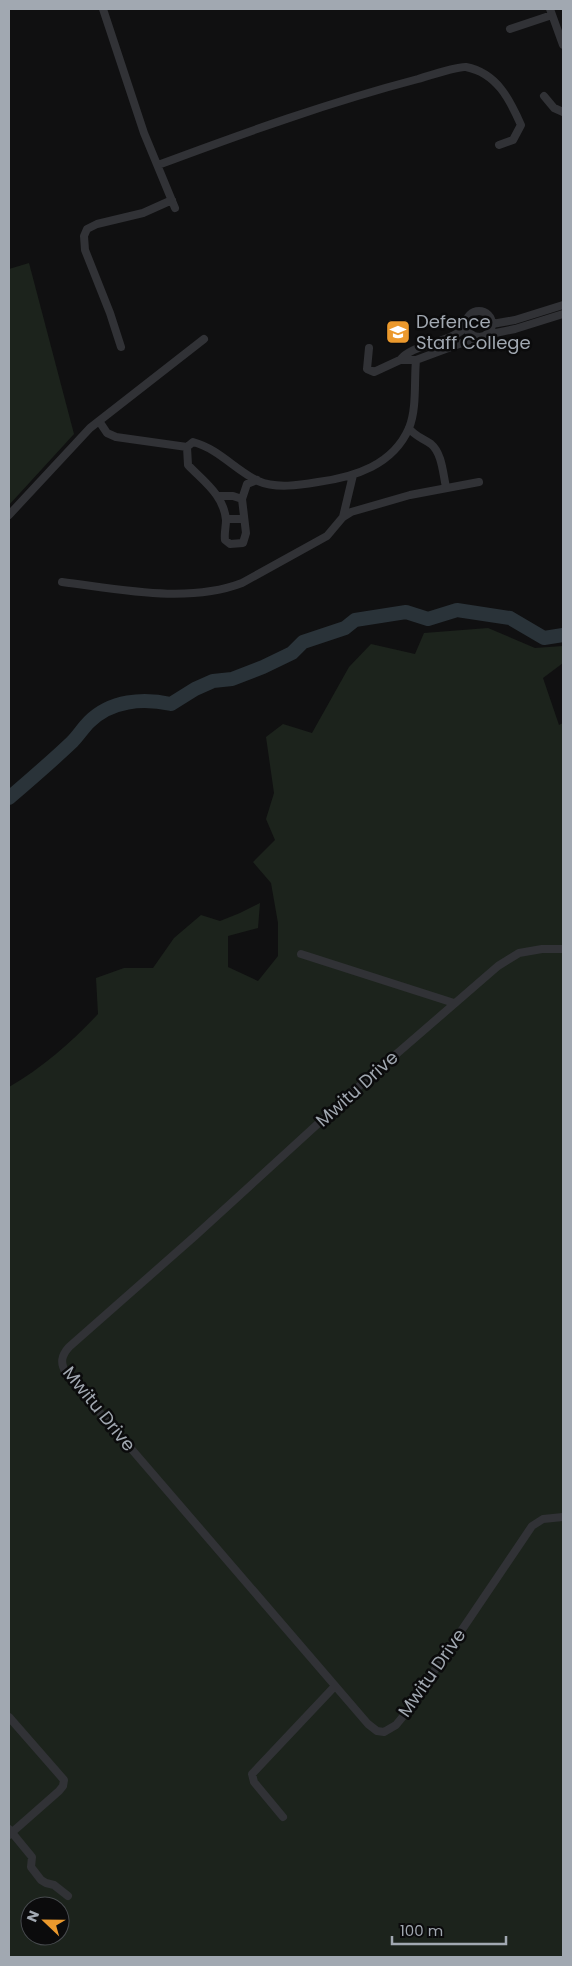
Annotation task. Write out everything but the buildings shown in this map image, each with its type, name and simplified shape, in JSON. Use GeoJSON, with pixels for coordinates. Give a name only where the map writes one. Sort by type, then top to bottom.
{"type":"FeatureCollection","features":[{"type":"Feature","properties":{"kind":"street"},"geometry":{"type":"LineString","coordinates":[[103,9],[144,132],[174,204],[97,224],[87,229],[84,236],[85,250],[110,313],[121,347]]}},
{"type":"Feature","properties":{"kind":"street"},"geometry":{"type":"LineString","coordinates":[[510,30],[551,12],[563,45]]}},
{"type":"Feature","properties":{"kind":"street"},"geometry":{"type":"LineString","coordinates":[[158,166],[267,124],[465,66],[483,73],[499,84],[513,106],[521,125],[512,140],[500,144]]}},
{"type":"Feature","properties":{"kind":"street"},"geometry":{"type":"LineString","coordinates":[[544,96],[554,108],[563,112]]}},
{"type":"Feature","properties":{"kind":"street"},"geometry":{"type":"LineString","coordinates":[[492,324],[515,320],[563,305]]}},
{"type":"Feature","properties":{"kind":"street"},"geometry":{"type":"LineString","coordinates":[[400,360],[405,353],[456,336],[466,327],[468,316],[477,310],[488,314],[492,324],[490,331],[486,335]]}},
{"type":"Feature","properties":{"kind":"street"},"geometry":{"type":"LineString","coordinates":[[369,348],[367,369],[374,372],[400,360],[416,360],[478,337],[514,329],[563,314]]}},
{"type":"Feature","properties":{"kind":"street"},"geometry":{"type":"LineString","coordinates":[[466,327],[471,335],[478,337]]}},
{"type":"Feature","properties":{"kind":"street"},"geometry":{"type":"LineString","coordinates":[[9,515],[90,428],[204,339]]}},
{"type":"Feature","properties":{"kind":"street"},"geometry":{"type":"LineString","coordinates":[[99,421],[107,433],[116,437],[187,447],[194,442],[206,445],[257,480],[270,485],[299,485],[329,481],[353,475],[382,462],[399,444],[409,428],[413,409],[416,360]]}},
{"type":"Feature","properties":{"kind":"street"},"geometry":{"type":"LineString","coordinates":[[409,428],[413,433],[437,449],[446,488]]}},
{"type":"Feature","properties":{"kind":"street"},"geometry":{"type":"LineString","coordinates":[[187,447],[188,465],[221,501],[226,519],[225,540],[230,544],[243,543],[246,533],[242,499],[247,484],[257,480]]}},
{"type":"Feature","properties":{"kind":"street"},"geometry":{"type":"LineString","coordinates":[[62,582],[131,592],[162,593],[228,588],[320,540],[334,529],[343,517],[353,475]]}},
{"type":"Feature","properties":{"kind":"street"},"geometry":{"type":"LineString","coordinates":[[343,517],[360,509],[410,495],[479,482]]}},
{"type":"Feature","properties":{"kind":"street"},"geometry":{"type":"LineString","coordinates":[[218,496],[233,496],[242,499]]}},
{"type":"Feature","properties":{"kind":"street"},"geometry":{"type":"LineString","coordinates":[[226,519],[244,519]]}},
{"type":"Feature","properties":{"kind":"street","name":"Mwitu Drive"},"geometry":{"type":"LineString","coordinates":[[563,949],[542,949],[519,953],[498,966],[454,1003],[69,1347],[63,1353],[62,1359],[66,1373],[368,1724],[378,1731],[384,1732],[396,1725],[405,1714],[532,1526],[543,1519],[563,1517]]}},
{"type":"Feature","properties":{"kind":"street"},"geometry":{"type":"LineString","coordinates":[[301,954],[454,1003]]}},
{"type":"Feature","properties":{"kind":"street"},"geometry":{"type":"LineString","coordinates":[[283,1817],[254,1782],[252,1774],[256,1767],[335,1686]]}},
{"type":"Feature","properties":{"kind":"street"},"geometry":{"type":"LineString","coordinates":[[9,1717],[64,1780],[63,1786],[59,1791],[10,1832],[32,1856],[31,1867],[41,1880],[54,1885],[68,1896]]}},
{"type":"Feature","properties":{"kind":"shaded area"},"geometry":{"type":"Polygon","coordinates":[[[29,263],[74,434],[9,505],[9,269],[29,263]]]}},
{"type":"Feature","properties":{"kind":"shaded area"},"geometry":{"type":"Polygon","coordinates":[[[488,628],[535,648],[563,646],[563,663],[543,678],[559,725],[563,723],[563,1957],[9,1957],[9,1087],[33,1072],[56,1054],[98,1014],[96,978],[124,968],[153,968],[174,938],[201,915],[220,921],[260,903],[258,928],[228,936],[228,967],[258,981],[278,956],[278,923],[271,883],[253,862],[275,840],[266,819],[274,793],[266,737],[283,724],[312,733],[349,667],[371,644],[415,654],[424,633],[488,628]]]}},
{"type":"Feature","properties":{"kind":"waterway"},"geometry":{"type":"LineString","coordinates":[[9,798],[72,742],[89,722],[107,709],[128,702],[139,701],[171,704],[195,689],[213,681],[232,679],[263,667],[292,653],[303,642],[345,628],[355,620],[406,612],[428,619],[457,610],[510,618],[544,638],[563,635]]}},
{"type":"Feature","properties":{"kind":"place","name":"Defence Staff College"},"geometry":{"type":"Point","coordinates":[398,332]}}]}
